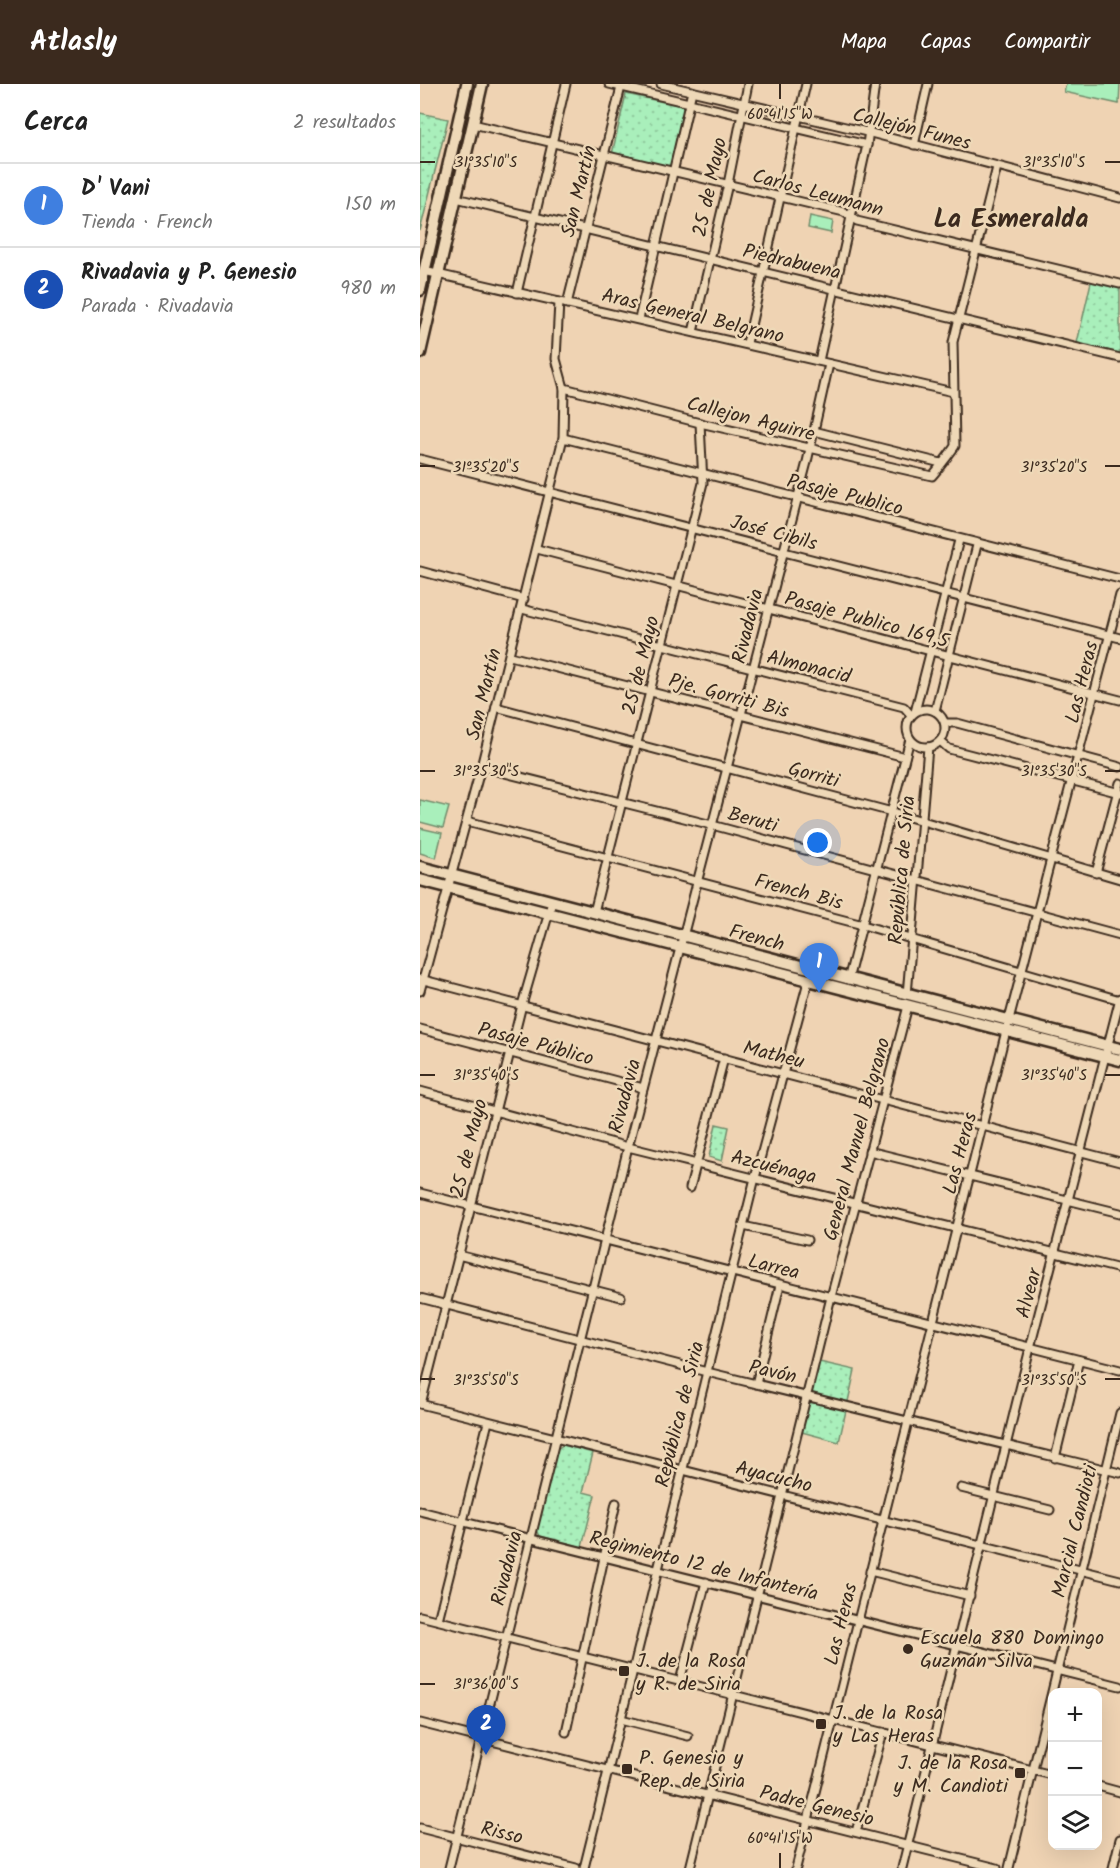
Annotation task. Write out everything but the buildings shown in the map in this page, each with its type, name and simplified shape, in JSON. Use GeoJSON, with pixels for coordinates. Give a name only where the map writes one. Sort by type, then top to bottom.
{"type":"FeatureCollection","features":[{"type":"Feature","properties":{"kind":"main road"},"geometry":{"type":"LineString","coordinates":[[420,290],[467,84]]}},
{"type":"Feature","properties":{"kind":"main road"},"geometry":{"type":"LineString","coordinates":[[420,353],[482,84]]}},
{"type":"Feature","properties":{"kind":"main road","name":"French"},"geometry":{"type":"LineString","coordinates":[[420,867],[594,912],[681,942]]}},
{"type":"Feature","properties":{"kind":"main road","name":"French"},"geometry":{"type":"LineString","coordinates":[[420,880],[549,913],[681,942],[1107,1051],[1120,1060]]}},
{"type":"Feature","properties":{"kind":"main road","name":"French"},"geometry":{"type":"LineString","coordinates":[[810,975],[848,980],[907,1000]]}},
{"type":"Feature","properties":{"kind":"main road","name":"French"},"geometry":{"type":"LineString","coordinates":[[1107,1051],[1120,1049]]}},
{"type":"Feature","properties":{"kind":"street"},"geometry":{"type":"LineString","coordinates":[[517,293],[566,84]]}},
{"type":"Feature","properties":{"kind":"street","name":"Callejón Funes"},"geometry":{"type":"LineString","coordinates":[[609,84],[867,145]]}},
{"type":"Feature","properties":{"kind":"street","name":"Callejón Funes"},"geometry":{"type":"LineString","coordinates":[[661,84],[867,132],[1120,198]]}},
{"type":"Feature","properties":{"kind":"street","name":"25 de Mayo"},"geometry":{"type":"LineString","coordinates":[[693,332],[728,184],[748,84]]}},
{"type":"Feature","properties":{"kind":"street"},"geometry":{"type":"LineString","coordinates":[[747,343],[806,84]]}},
{"type":"Feature","properties":{"kind":"street"},"geometry":{"type":"LineString","coordinates":[[819,361],[867,145],[875,84]]}},
{"type":"Feature","properties":{"kind":"street"},"geometry":{"type":"LineString","coordinates":[[914,145],[928,84]]}},
{"type":"Feature","properties":{"kind":"street","name":"San Martín"},"geometry":{"type":"LineString","coordinates":[[567,304],[621,87]]}},
{"type":"Feature","properties":{"kind":"street"},"geometry":{"type":"LineString","coordinates":[[639,319],[675,173],[692,91]]}},
{"type":"Feature","properties":{"kind":"street","name":"Carlos Leumann"},"geometry":{"type":"LineString","coordinates":[[473,124],[844,212],[857,221],[1120,284]]}},
{"type":"Feature","properties":{"kind":"street"},"geometry":{"type":"LineString","coordinates":[[940,463],[955,446],[952,348],[997,166]]}},
{"type":"Feature","properties":{"kind":"street","name":"Piedrabuena"},"geometry":{"type":"LineString","coordinates":[[456,198],[1120,358]]}},
{"type":"Feature","properties":{"kind":"street","name":"Aras General Belgrano"},"geometry":{"type":"LineString","coordinates":[[424,271],[747,343],[953,392]]}},
{"type":"Feature","properties":{"kind":"street","name":"San Martín"},"geometry":{"type":"LineString","coordinates":[[420,991],[482,767],[552,491],[563,438],[564,388],[556,360],[559,302]]}},
{"type":"Feature","properties":{"kind":"street","name":"Rivadavia"},"geometry":{"type":"LineString","coordinates":[[449,1868],[628,1147],[810,449],[829,364]]}},
{"type":"Feature","properties":{"kind":"street","name":"Callejon Aguirre"},"geometry":{"type":"LineString","coordinates":[[564,388],[700,423],[932,476],[940,463],[814,431]]}},
{"type":"Feature","properties":{"kind":"street","name":"25 de Mayo"},"geometry":{"type":"LineString","coordinates":[[594,912],[703,483],[700,423]]}},
{"type":"Feature","properties":{"kind":"street","name":"Pasaje Publico"},"geometry":{"type":"LineString","coordinates":[[563,438],[977,545],[1120,579]]}},
{"type":"Feature","properties":{"kind":"street","name":"José Cibils"},"geometry":{"type":"LineString","coordinates":[[420,459],[1120,638]]}},
{"type":"Feature","properties":{"kind":"street"},"geometry":{"type":"LineString","coordinates":[[913,714],[924,709],[935,711],[945,723],[944,736],[940,741],[928,747],[918,746],[910,739],[907,727],[913,714],[959,540]]}},
{"type":"Feature","properties":{"kind":"street"},"geometry":{"type":"LineString","coordinates":[[935,711],[977,545]]}},
{"type":"Feature","properties":{"kind":"street","name":"Pasaje Publico 169,5"},"geometry":{"type":"LineString","coordinates":[[537,549],[1120,700]]}},
{"type":"Feature","properties":{"kind":"street"},"geometry":{"type":"LineString","coordinates":[[420,571],[524,599]]}},
{"type":"Feature","properties":{"kind":"street","name":"Las Heras"},"geometry":{"type":"LineString","coordinates":[[796,1868],[969,1177],[1120,595]]}},
{"type":"Feature","properties":{"kind":"street","name":"Almonacid"},"geometry":{"type":"LineString","coordinates":[[522,609],[904,707],[913,714]]}},
{"type":"Feature","properties":{"kind":"street","name":"Pje. Gorriti Bis"},"geometry":{"type":"LineString","coordinates":[[510,656],[905,757]]}},
{"type":"Feature","properties":{"kind":"street","name":"Gorriti"},"geometry":{"type":"LineString","coordinates":[[496,708],[891,812],[1052,861],[1120,879]]}},
{"type":"Feature","properties":{"kind":"street"},"geometry":{"type":"LineString","coordinates":[[945,723],[957,723],[1119,766]]}},
{"type":"Feature","properties":{"kind":"street","name":"República de Siria"},"geometry":{"type":"LineString","coordinates":[[848,980],[910,739]]}},
{"type":"Feature","properties":{"kind":"street"},"geometry":{"type":"LineString","coordinates":[[940,741],[949,749],[1119,793]]}},
{"type":"Feature","properties":{"kind":"street","name":"República de Siria"},"geometry":{"type":"LineString","coordinates":[[907,1000],[928,747]]}},
{"type":"Feature","properties":{"kind":"street","name":"Beruti"},"geometry":{"type":"LineString","coordinates":[[482,767],[712,825],[1120,935]]}},
{"type":"Feature","properties":{"kind":"street"},"geometry":{"type":"LineString","coordinates":[[1096,873],[1120,783]]}},
{"type":"Feature","properties":{"kind":"street","name":"French Bis"},"geometry":{"type":"LineString","coordinates":[[467,820],[863,925],[1022,973],[1120,999]]}},
{"type":"Feature","properties":{"kind":"street","name":"25 de Mayo"},"geometry":{"type":"LineString","coordinates":[[421,1404],[509,1053],[552,902]]}},
{"type":"Feature","properties":{"kind":"street","name":"República de Siria"},"geometry":{"type":"LineString","coordinates":[[584,1868],[755,1178],[810,975]]}},
{"type":"Feature","properties":{"kind":"street","name":"Matheu"},"geometry":{"type":"LineString","coordinates":[[422,979],[1120,1161]]}},
{"type":"Feature","properties":{"kind":"street","name":"Alvear"},"geometry":{"type":"LineString","coordinates":[[902,1868],[1030,1348],[1120,999]]}},
{"type":"Feature","properties":{"kind":"street","name":"General Manuel Belgrano"},"geometry":{"type":"LineString","coordinates":[[690,1868],[781,1495],[884,1098],[907,1000]]}},
{"type":"Feature","properties":{"kind":"street","name":"Pasaje Público"},"geometry":{"type":"LineString","coordinates":[[420,1029],[643,1088]]}},
{"type":"Feature","properties":{"kind":"street"},"geometry":{"type":"LineString","coordinates":[[690,1188],[724,1058]]}},
{"type":"Feature","properties":{"kind":"street","name":"Azcuénaga"},"geometry":{"type":"LineString","coordinates":[[420,1091],[628,1147],[1120,1269]]}},
{"type":"Feature","properties":{"kind":"street"},"geometry":{"type":"LineString","coordinates":[[869,1151],[1120,1213]]}},
{"type":"Feature","properties":{"kind":"street","name":"Larrea"},"geometry":{"type":"LineString","coordinates":[[420,1193],[1120,1370]]}},
{"type":"Feature","properties":{"kind":"street"},"geometry":{"type":"LineString","coordinates":[[743,1226],[807,1240]]}},
{"type":"Feature","properties":{"kind":"street"},"geometry":{"type":"LineString","coordinates":[[458,1255],[621,1297]]}},
{"type":"Feature","properties":{"kind":"street"},"geometry":{"type":"LineString","coordinates":[[756,1384],[780,1285]]}},
{"type":"Feature","properties":{"kind":"street","name":"Pavón"},"geometry":{"type":"LineString","coordinates":[[420,1298],[707,1372],[1120,1473]]}},
{"type":"Feature","properties":{"kind":"street"},"geometry":{"type":"LineString","coordinates":[[1055,1458],[1079,1360]]}},
{"type":"Feature","properties":{"kind":"street","name":"Ayacucho"},"geometry":{"type":"LineString","coordinates":[[421,1404],[1120,1580]]}},
{"type":"Feature","properties":{"kind":"street","name":"Marcial Candioti"},"geometry":{"type":"LineString","coordinates":[[1009,1868],[1120,1413]]}},
{"type":"Feature","properties":{"kind":"street"},"geometry":{"type":"LineString","coordinates":[[438,1620],[488,1422]]}},
{"type":"Feature","properties":{"kind":"street"},"geometry":{"type":"LineString","coordinates":[[961,1488],[1050,1510]]}},
{"type":"Feature","properties":{"kind":"street"},"geometry":{"type":"LineString","coordinates":[[566,1732],[606,1558],[604,1552],[616,1503]]}},
{"type":"Feature","properties":{"kind":"street","name":"Regimiento 12 de Infantería"},"geometry":{"type":"LineString","coordinates":[[420,1511],[1120,1686]]}},
{"type":"Feature","properties":{"kind":"street"},"geometry":{"type":"LineString","coordinates":[[870,1571],[970,1596]]}},
{"type":"Feature","properties":{"kind":"street"},"geometry":{"type":"LineString","coordinates":[[680,1682],[706,1582]]}},
{"type":"Feature","properties":{"kind":"street"},"geometry":{"type":"LineString","coordinates":[[420,1616],[1048,1774]]}},
{"type":"Feature","properties":{"kind":"street"},"geometry":{"type":"LineString","coordinates":[[621,1719],[688,1736]]}},
{"type":"Feature","properties":{"kind":"street","name":"Padre Genesio"},"geometry":{"type":"LineString","coordinates":[[420,1723],[997,1868]]}},
{"type":"Feature","properties":{"kind":"street"},"geometry":{"type":"LineString","coordinates":[[856,1832],[883,1732]]}},
{"type":"Feature","properties":{"kind":"street"},"geometry":{"type":"LineString","coordinates":[[1102,1787],[1120,1792]]}},
{"type":"Feature","properties":{"kind":"street","name":"Risso"},"geometry":{"type":"LineString","coordinates":[[420,1828],[576,1868]]}},
{"type":"Feature","properties":{"kind":"street"},"geometry":{"type":"LineString","coordinates":[[1113,1868],[1120,1839]]}},
{"type":"Feature","properties":{"kind":"green space"},"geometry":{"type":"Polygon","coordinates":[[[1066,84],[1120,84],[1119,104],[1064,92],[1066,84]]]}},
{"type":"Feature","properties":{"kind":"green space"},"geometry":{"type":"Polygon","coordinates":[[[626,94],[687,107],[673,167],[612,154],[626,94]]]}},
{"type":"Feature","properties":{"kind":"green space"},"geometry":{"type":"Polygon","coordinates":[[[420,113],[448,119],[420,231],[420,113]]]}},
{"type":"Feature","properties":{"kind":"green space"},"geometry":{"type":"Polygon","coordinates":[[[810,216],[833,221],[831,233],[808,228],[810,216]]]}},
{"type":"Feature","properties":{"kind":"green space"},"geometry":{"type":"Polygon","coordinates":[[[1091,282],[1120,289],[1120,353],[1077,343],[1091,282]]]}},
{"type":"Feature","properties":{"kind":"green space"},"geometry":{"type":"Polygon","coordinates":[[[420,800],[449,807],[443,828],[420,822],[420,800]]]}},
{"type":"Feature","properties":{"kind":"green space"},"geometry":{"type":"Polygon","coordinates":[[[420,828],[442,833],[436,858],[420,853],[420,828]]]}},
{"type":"Feature","properties":{"kind":"green space"},"geometry":{"type":"Polygon","coordinates":[[[716,1124],[729,1127],[722,1161],[709,1157],[716,1124]]]}},
{"type":"Feature","properties":{"kind":"green space"},"geometry":{"type":"Polygon","coordinates":[[[815,1361],[855,1370],[839,1442],[798,1431],[815,1361]]]}},
{"type":"Feature","properties":{"kind":"green space"},"geometry":{"type":"Polygon","coordinates":[[[563,1445],[593,1453],[583,1492],[595,1495],[582,1547],[540,1536],[537,1530],[557,1449],[563,1445]]]}},
{"type":"Feature","properties":{"kind":"place","name":"D' Vani"},"geometry":{"type":"Point","coordinates":[819,993]}},
{"type":"Feature","properties":{"kind":"place","name":"Escuela 880 Domingo Guzmán Silva"},"geometry":{"type":"Point","coordinates":[908,1649]}},
{"type":"Feature","properties":{"kind":"place","name":"J. de la Rosa y R. de Siria"},"geometry":{"type":"Point","coordinates":[624,1671]}},
{"type":"Feature","properties":{"kind":"place","name":"J. de la Rosa y Las Heras"},"geometry":{"type":"Point","coordinates":[821,1724]}},
{"type":"Feature","properties":{"kind":"place","name":"Rivadavia y P. Genesio"},"geometry":{"type":"Point","coordinates":[486,1755]}},
{"type":"Feature","properties":{"kind":"place","name":"P. Genesio y Rep. de Siria"},"geometry":{"type":"Point","coordinates":[627,1769]}},
{"type":"Feature","properties":{"kind":"place","name":"J. de la Rosa y M. Candioti"},"geometry":{"type":"Point","coordinates":[1020,1773]}},
{"type":"Feature","properties":{"kind":"district","name":"La Esmeralda"},"geometry":{"type":"Point","coordinates":[1011,218]}}]}
